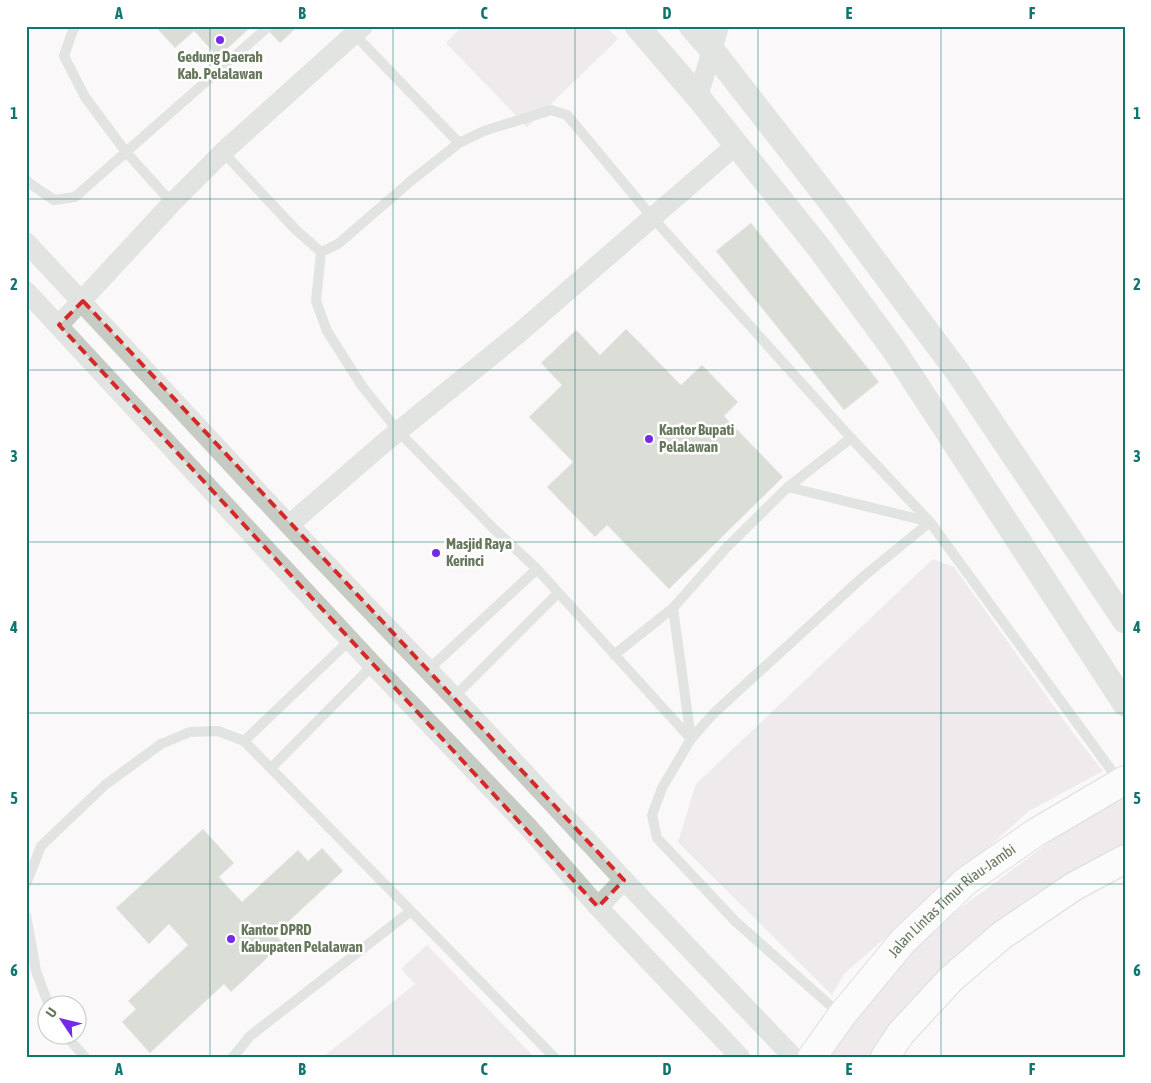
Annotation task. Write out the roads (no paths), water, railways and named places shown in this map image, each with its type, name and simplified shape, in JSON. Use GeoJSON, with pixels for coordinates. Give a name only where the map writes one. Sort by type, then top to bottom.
{"type":"FeatureCollection","features":[{"type":"Feature","properties":{"kind":"main road","name":"Jalan Lintas Timur Riau-Jambi"},"geometry":{"type":"LineString","coordinates":[[812,1057],[842,1015],[903,941],[966,881],[1035,833],[1123,781]]}},
{"type":"Feature","properties":{"kind":"main road"},"geometry":{"type":"LineString","coordinates":[[885,1057],[901,1033],[951,979],[1001,936],[1073,887],[1125,859]]}},
{"type":"Feature","properties":{"kind":"street"},"geometry":{"type":"LineString","coordinates":[[638,26],[698,97],[820,249],[894,350],[1125,704]]}},
{"type":"Feature","properties":{"kind":"street"},"geometry":{"type":"LineString","coordinates":[[691,26],[712,50],[833,205],[959,374],[1125,621]]}},
{"type":"Feature","properties":{"kind":"street"},"geometry":{"type":"LineString","coordinates":[[698,97],[719,26]]}},
{"type":"Feature","properties":{"kind":"street"},"geometry":{"type":"LineString","coordinates":[[59,325],[172,203],[223,152],[358,30]]}},
{"type":"Feature","properties":{"kind":"street"},"geometry":{"type":"LineString","coordinates":[[289,525],[398,432],[518,334],[736,145]]}},
{"type":"Feature","properties":{"kind":"street"},"geometry":{"type":"LineString","coordinates":[[26,242],[289,525],[793,1057]]}},
{"type":"Feature","properties":{"kind":"street"},"geometry":{"type":"LineString","coordinates":[[26,291],[373,665],[529,828],[598,907],[740,1057]]}},
{"type":"Feature","properties":{"kind":"street"},"geometry":{"type":"LineString","coordinates":[[598,907],[624,880]]}},
{"type":"Feature","properties":{"kind":"lane"},"geometry":{"type":"LineString","coordinates":[[76,26],[64,56],[85,97],[126,152],[172,203]]}},
{"type":"Feature","properties":{"kind":"lane"},"geometry":{"type":"LineString","coordinates":[[26,179],[54,200],[75,197],[269,26]]}},
{"type":"Feature","properties":{"kind":"lane"},"geometry":{"type":"LineString","coordinates":[[358,30],[459,143]]}},
{"type":"Feature","properties":{"kind":"lane"},"geometry":{"type":"LineString","coordinates":[[321,252],[338,244],[412,180],[459,143],[484,131],[551,110],[567,115],[652,217],[930,522],[1123,781]]}},
{"type":"Feature","properties":{"kind":"lane"},"geometry":{"type":"LineString","coordinates":[[223,152],[296,230],[321,252]]}},
{"type":"Feature","properties":{"kind":"lane"},"geometry":{"type":"LineString","coordinates":[[321,252],[316,301],[328,331],[362,386],[398,432],[537,569],[691,739]]}},
{"type":"Feature","properties":{"kind":"lane"},"geometry":{"type":"LineString","coordinates":[[614,655],[673,608],[726,548],[788,487],[852,438]]}},
{"type":"Feature","properties":{"kind":"lane"},"geometry":{"type":"LineString","coordinates":[[788,487],[930,522]]}},
{"type":"Feature","properties":{"kind":"lane"},"geometry":{"type":"LineString","coordinates":[[842,1015],[734,921],[657,838],[652,815],[662,788],[691,739],[714,713],[864,576],[930,522]]}},
{"type":"Feature","properties":{"kind":"lane"},"geometry":{"type":"LineString","coordinates":[[428,670],[537,569]]}},
{"type":"Feature","properties":{"kind":"lane"},"geometry":{"type":"LineString","coordinates":[[454,697],[558,593]]}},
{"type":"Feature","properties":{"kind":"lane"},"geometry":{"type":"LineString","coordinates":[[673,608],[691,739]]}},
{"type":"Feature","properties":{"kind":"lane"},"geometry":{"type":"LineString","coordinates":[[244,741],[350,640]]}},
{"type":"Feature","properties":{"kind":"lane"},"geometry":{"type":"LineString","coordinates":[[271,768],[373,665]]}},
{"type":"Feature","properties":{"kind":"lane"},"geometry":{"type":"LineString","coordinates":[[26,884],[41,846],[104,785],[161,744],[190,732],[218,731],[244,741],[554,1057]]}},
{"type":"Feature","properties":{"kind":"lane"},"geometry":{"type":"LineString","coordinates":[[233,1057],[250,1036],[411,911]]}},
{"type":"Feature","properties":{"kind":"lane"},"geometry":{"type":"LineString","coordinates":[[26,915],[36,971],[45,996]]}},
{"type":"Feature","properties":{"kind":"lane"},"geometry":{"type":"LineString","coordinates":[[75,1046],[85,1057]]}},
{"type":"Feature","properties":{"kind":"place","name":"Gedung Daerah Kab. Pelalawan"},"geometry":{"type":"Point","coordinates":[220,40]}},
{"type":"Feature","properties":{"kind":"place","name":"Kantor Bupati Pelalawan"},"geometry":{"type":"Point","coordinates":[649,439]}},
{"type":"Feature","properties":{"kind":"place","name":"Masjid Raya Kerinci"},"geometry":{"type":"Point","coordinates":[436,553]}},
{"type":"Feature","properties":{"kind":"place","name":"Kantor DPRD Kabupaten Pelalawan"},"geometry":{"type":"Point","coordinates":[231,939]}}]}
